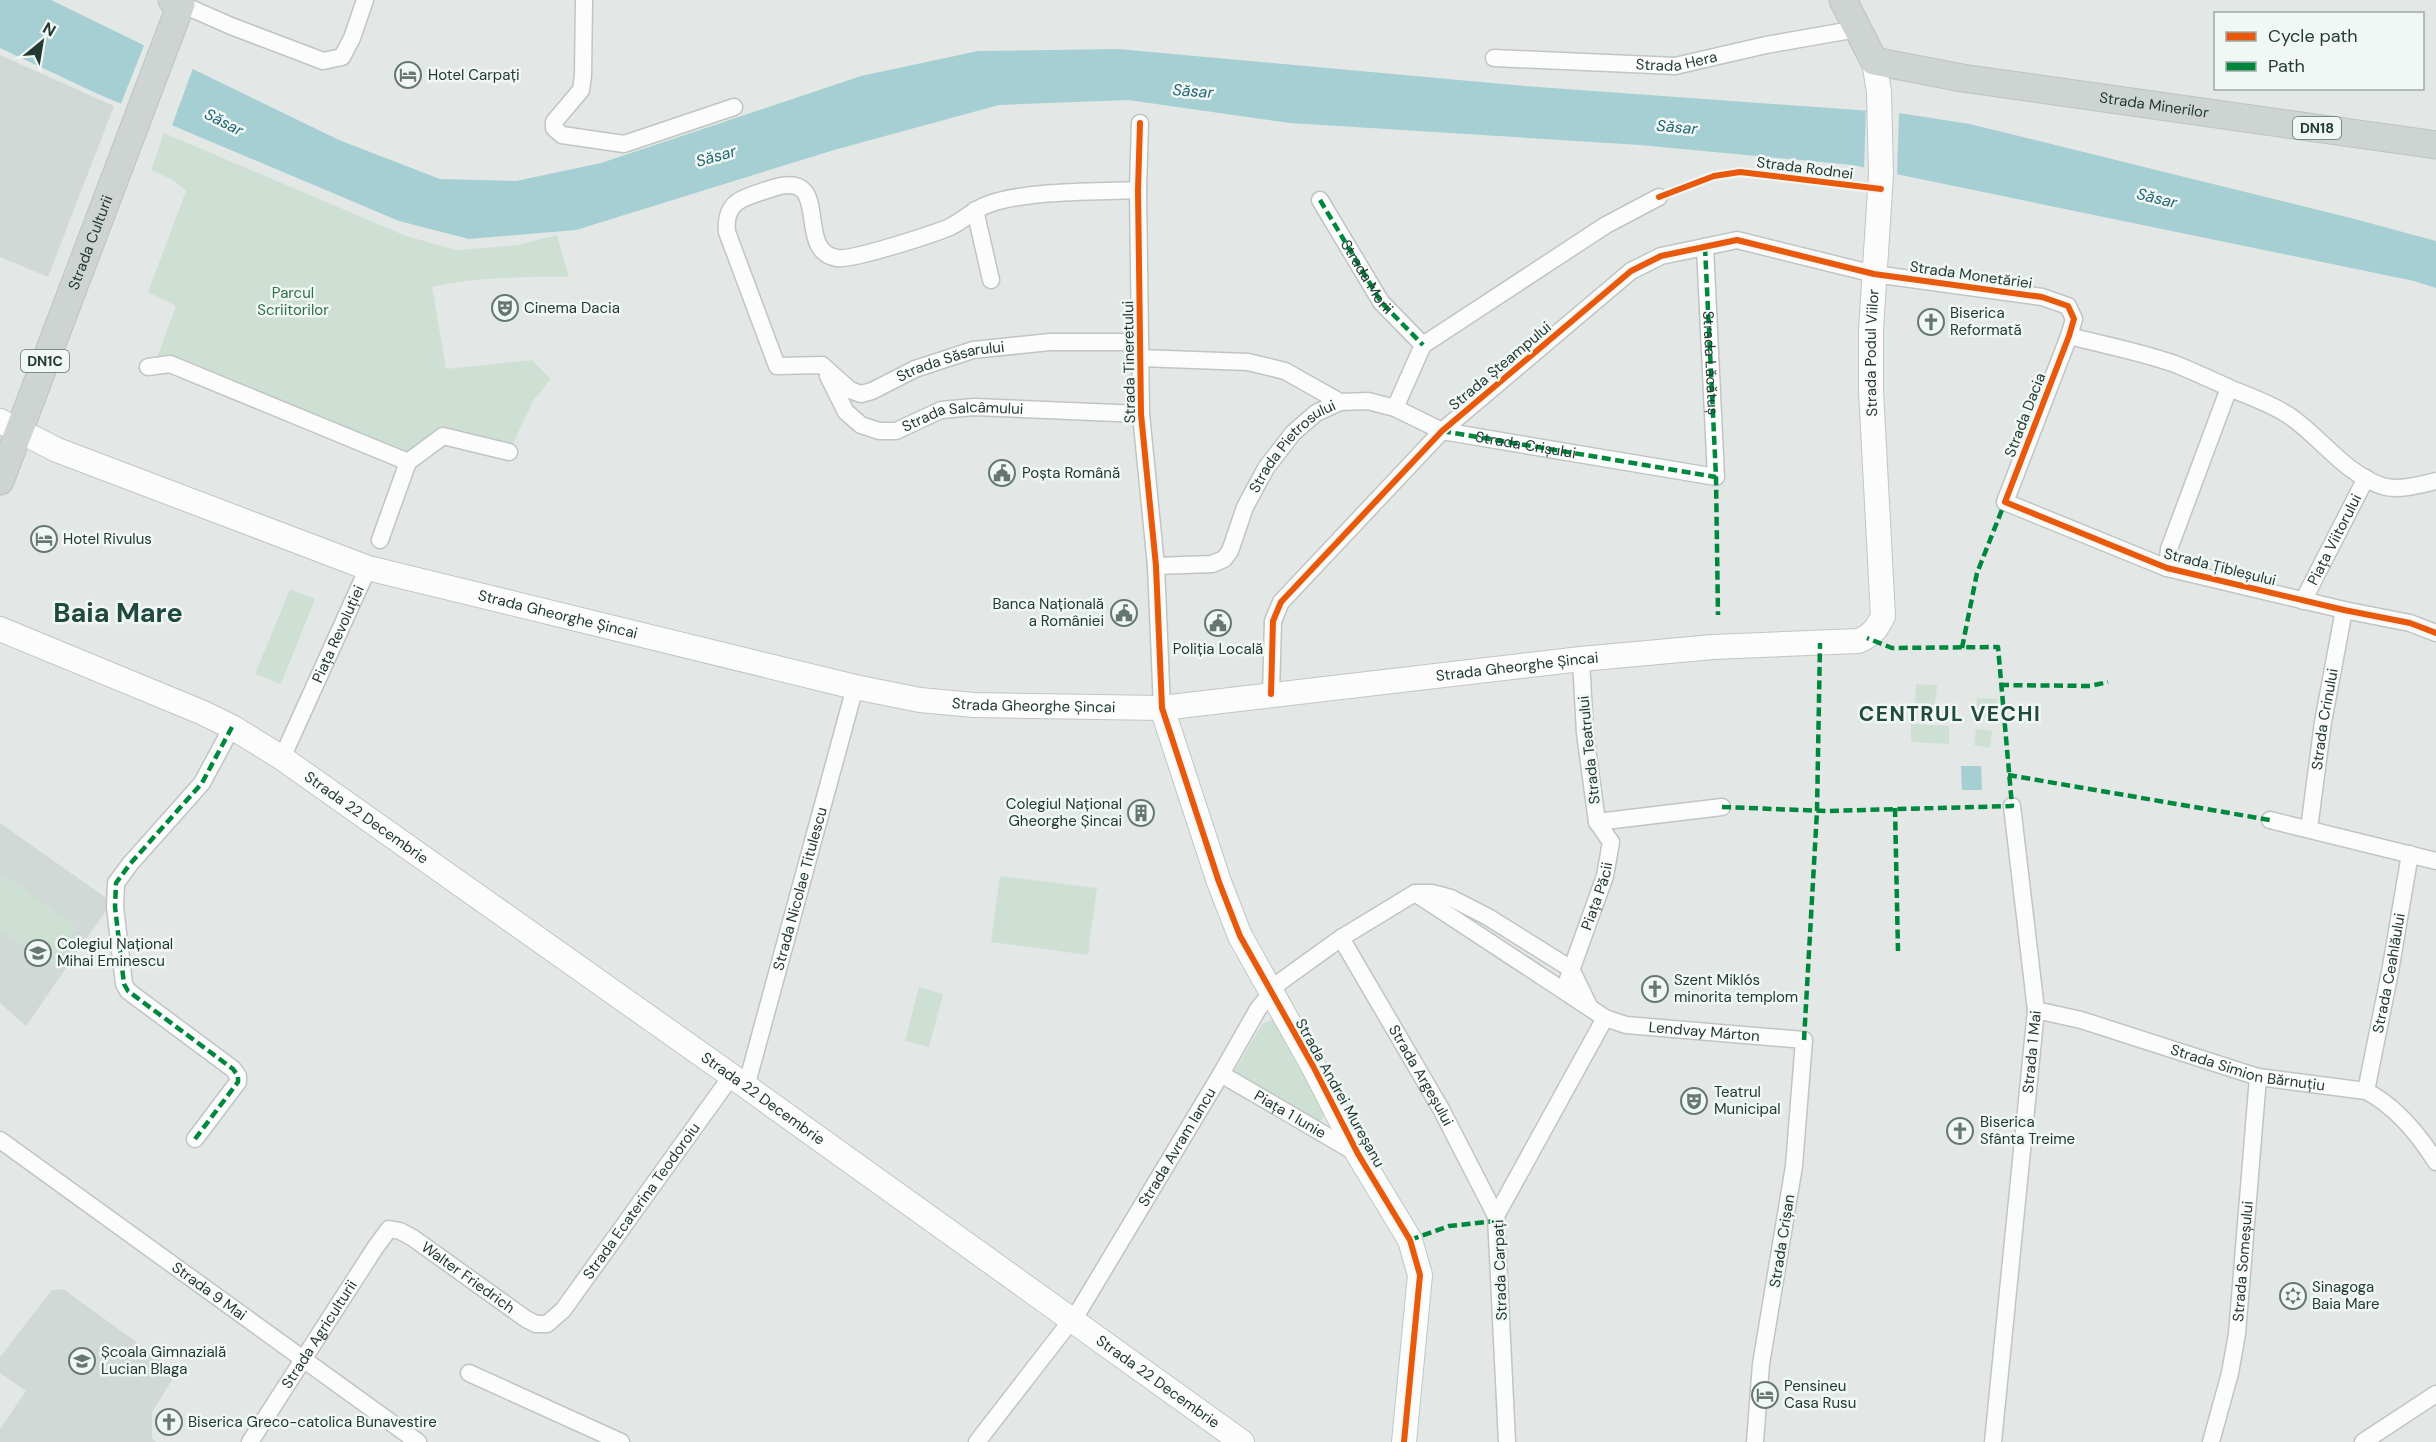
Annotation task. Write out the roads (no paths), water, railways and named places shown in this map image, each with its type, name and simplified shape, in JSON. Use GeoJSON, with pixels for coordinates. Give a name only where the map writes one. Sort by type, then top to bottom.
{"type":"FeatureCollection","features":[{"type":"Feature","properties":{"kind":"main road"},"geometry":{"type":"LineString","coordinates":[[1843,0],[1874,61]]}},
{"type":"Feature","properties":{"kind":"main road","name":"Strada Culturii"},"geometry":{"type":"LineString","coordinates":[[0,481],[9,426],[135,125],[176,2]]}},
{"type":"Feature","properties":{"kind":"main road","name":"Strada Podul Viilor"},"geometry":{"type":"LineString","coordinates":[[1867,638],[1877,629],[1883,616],[1871,391],[1874,274],[1881,175],[1879,92],[1874,61]]}},
{"type":"Feature","properties":{"kind":"main road","name":"Strada Minerilor"},"geometry":{"type":"LineString","coordinates":[[1874,61],[1962,78],[2436,145]]}},
{"type":"Feature","properties":{"kind":"main road","name":"Piața Revoluției"},"geometry":{"type":"LineString","coordinates":[[9,426],[57,450],[368,568]]}},
{"type":"Feature","properties":{"kind":"main road","name":"Strada Gheorghe Șincai"},"geometry":{"type":"LineString","coordinates":[[368,568],[855,687],[920,700],[974,705],[1162,708],[1581,659],[1713,647],[1844,642],[1867,638]]}},
{"type":"Feature","properties":{"kind":"main road"},"geometry":{"type":"LineString","coordinates":[[0,629],[201,712],[232,727],[282,758]]}},
{"type":"Feature","properties":{"kind":"main road","name":"Strada Andrei Mureșanu"},"geometry":{"type":"LineString","coordinates":[[1162,708],[1240,936],[1313,1066],[1358,1154],[1410,1240],[1420,1275],[1408,1438]]}},
{"type":"Feature","properties":{"kind":"main road","name":"Strada 22 Decembrie"},"geometry":{"type":"LineString","coordinates":[[282,758],[736,1079],[1242,1442]]}},
{"type":"Feature","properties":{"kind":"street","name":"DN1C"},"geometry":{"type":"LineString","coordinates":[[176,2],[231,27],[323,61],[342,57],[352,38],[365,0]]}},
{"type":"Feature","properties":{"kind":"street"},"geometry":{"type":"LineString","coordinates":[[584,0],[581,90],[554,122],[554,128],[562,135],[624,144],[734,107]]}},
{"type":"Feature","properties":{"kind":"street","name":"Strada Hera"},"geometry":{"type":"LineString","coordinates":[[1494,58],[1675,66],[1766,45],[1857,29]]}},
{"type":"Feature","properties":{"kind":"street","name":"Strada Tineretului"},"geometry":{"type":"LineString","coordinates":[[1140,123],[1138,190],[1141,414],[1156,566],[1162,708]]}},
{"type":"Feature","properties":{"kind":"street"},"geometry":{"type":"LineString","coordinates":[[822,365],[777,366],[727,232],[726,222],[730,211],[737,203],[780,186],[792,184],[802,188],[808,195],[819,248],[826,255],[838,259],[931,234],[951,226],[990,203],[1039,196],[1138,190]]}},
{"type":"Feature","properties":{"kind":"street"},"geometry":{"type":"LineString","coordinates":[[1395,408],[1423,345],[1606,225],[1659,197]]}},
{"type":"Feature","properties":{"kind":"street","name":"Strada Morii"},"geometry":{"type":"LineString","coordinates":[[1320,200],[1381,302],[1423,345]]}},
{"type":"Feature","properties":{"kind":"street"},"geometry":{"type":"LineString","coordinates":[[975,210],[991,280]]}},
{"type":"Feature","properties":{"kind":"street","name":"Strada Șteampului"},"geometry":{"type":"LineString","coordinates":[[1271,694],[1273,621],[1281,602],[1443,431],[1631,271],[1660,256],[1737,240],[1874,274]]}},
{"type":"Feature","properties":{"kind":"street","name":"Strada Lăcătuș"},"geometry":{"type":"LineString","coordinates":[[1705,247],[1716,477]]}},
{"type":"Feature","properties":{"kind":"street","name":"Strada Monetăriei"},"geometry":{"type":"LineString","coordinates":[[1874,274],[2057,301],[2068,306],[2074,319],[2069,336]]}},
{"type":"Feature","properties":{"kind":"street"},"geometry":{"type":"LineString","coordinates":[[2069,336],[2156,358],[2286,413],[2309,430],[2346,465],[2384,487],[2404,487],[2436,481]]}},
{"type":"Feature","properties":{"kind":"street","name":"Strada Dacia"},"geometry":{"type":"LineString","coordinates":[[2005,502],[2069,336]]}},
{"type":"Feature","properties":{"kind":"street","name":"Strada Săsarului"},"geometry":{"type":"LineString","coordinates":[[822,365],[850,390],[861,394],[915,369],[973,350],[1050,342],[1140,350]]}},
{"type":"Feature","properties":{"kind":"street","name":"Strada Pietrosului"},"geometry":{"type":"LineString","coordinates":[[1140,350],[1266,365],[1285,371],[1340,402]]}},
{"type":"Feature","properties":{"kind":"street"},"geometry":{"type":"LineString","coordinates":[[148,367],[170,364],[408,462]]}},
{"type":"Feature","properties":{"kind":"street","name":"Strada Salcâmului"},"geometry":{"type":"LineString","coordinates":[[822,365],[846,411],[861,425],[879,431],[896,431],[941,410],[974,406],[1141,414]]}},
{"type":"Feature","properties":{"kind":"street"},"geometry":{"type":"LineString","coordinates":[[2167,568],[2169,549],[2229,388]]}},
{"type":"Feature","properties":{"kind":"street","name":"Strada Crișului"},"geometry":{"type":"LineString","coordinates":[[1340,402],[1368,401],[1395,408],[1443,431],[1716,477]]}},
{"type":"Feature","properties":{"kind":"street","name":"Strada Pietrosului"},"geometry":{"type":"LineString","coordinates":[[1156,566],[1212,564],[1224,559],[1230,551],[1245,507],[1266,468],[1293,433],[1316,413],[1340,402]]}},
{"type":"Feature","properties":{"kind":"street"},"geometry":{"type":"LineString","coordinates":[[380,540],[408,462],[443,436],[508,452]]}},
{"type":"Feature","properties":{"kind":"street","name":"Piața Viitorului"},"geometry":{"type":"LineString","coordinates":[[2303,601],[2366,478]]}},
{"type":"Feature","properties":{"kind":"street","name":"Strada Țibleșului"},"geometry":{"type":"LineString","coordinates":[[2005,502],[2167,568],[2303,601],[2410,623],[2436,633]]}},
{"type":"Feature","properties":{"kind":"street","name":"Piața Revoluției"},"geometry":{"type":"LineString","coordinates":[[282,758],[368,568]]}},
{"type":"Feature","properties":{"kind":"street","name":"Strada Crinului"},"geometry":{"type":"LineString","coordinates":[[2309,829],[2323,722],[2343,610]]}},
{"type":"Feature","properties":{"kind":"street","name":"Strada Teatrului"},"geometry":{"type":"LineString","coordinates":[[1581,659],[1585,733],[1597,822],[1722,807]]}},
{"type":"Feature","properties":{"kind":"street","name":"Strada Nicolae Titulescu"},"geometry":{"type":"LineString","coordinates":[[736,1079],[749,1076],[753,1067],[855,687]]}},
{"type":"Feature","properties":{"kind":"street"},"geometry":{"type":"LineString","coordinates":[[195,1139],[238,1082],[238,1076],[233,1069],[128,991],[124,984],[115,907],[116,883],[202,783],[232,727]]}},
{"type":"Feature","properties":{"kind":"street","name":"Strada 1 Mai"},"geometry":{"type":"LineString","coordinates":[[1993,1442],[2036,1010],[2012,806]]}},
{"type":"Feature","properties":{"kind":"street"},"geometry":{"type":"LineString","coordinates":[[2270,820],[2436,861]]}},
{"type":"Feature","properties":{"kind":"street","name":"Piața Păcii"},"geometry":{"type":"LineString","coordinates":[[1558,987],[1568,980],[1605,876],[1611,842],[1597,822]]}},
{"type":"Feature","properties":{"kind":"street","name":"Strada Ceahlăului"},"geometry":{"type":"LineString","coordinates":[[2366,1091],[2390,972],[2410,854]]}},
{"type":"Feature","properties":{"kind":"street","name":"Strada Avram Iancu"},"geometry":{"type":"LineString","coordinates":[[977,1442],[1072,1321],[1270,992],[1280,982],[1341,938],[1415,893],[1432,892],[1449,906]]}},
{"type":"Feature","properties":{"kind":"street"},"geometry":{"type":"LineString","coordinates":[[1449,906],[1488,917],[1571,969],[1590,1008]]}},
{"type":"Feature","properties":{"kind":"street"},"geometry":{"type":"LineString","coordinates":[[1449,906],[1590,1008]]}},
{"type":"Feature","properties":{"kind":"street","name":"Strada Argeșului"},"geometry":{"type":"LineString","coordinates":[[1341,938],[1441,1109],[1496,1216]]}},
{"type":"Feature","properties":{"kind":"street","name":"Lendvay Márton"},"geometry":{"type":"LineString","coordinates":[[1590,1008],[1605,1018],[1626,1025],[1804,1040]]}},
{"type":"Feature","properties":{"kind":"street","name":"Strada Simion Bărnuțiu"},"geometry":{"type":"LineString","coordinates":[[2036,1010],[2081,1020],[2258,1077],[2366,1091],[2377,1097],[2398,1116],[2423,1142],[2436,1162]]}},
{"type":"Feature","properties":{"kind":"street","name":"Strada Carpați"},"geometry":{"type":"LineString","coordinates":[[1507,1442],[1496,1216],[1605,1018]]}},
{"type":"Feature","properties":{"kind":"street","name":"Strada Crișan"},"geometry":{"type":"LineString","coordinates":[[1755,1442],[1761,1364],[1794,1166],[1804,1040]]}},
{"type":"Feature","properties":{"kind":"street","name":"Piața 1 Iunie"},"geometry":{"type":"LineString","coordinates":[[1221,1074],[1358,1154]]}},
{"type":"Feature","properties":{"kind":"street","name":"Strada Someșului"},"geometry":{"type":"LineString","coordinates":[[2211,1442],[2230,1373],[2237,1334],[2258,1077]]}},
{"type":"Feature","properties":{"kind":"street","name":"Strada Ecaterina Teodoroiu"},"geometry":{"type":"LineString","coordinates":[[548,1324],[556,1319],[563,1310],[725,1085],[736,1079]]}},
{"type":"Feature","properties":{"kind":"street","name":"Strada 9 Mai"},"geometry":{"type":"LineString","coordinates":[[0,1140],[418,1442]]}},
{"type":"Feature","properties":{"kind":"street","name":"Walter Friedrich"},"geometry":{"type":"LineString","coordinates":[[389,1229],[400,1231],[413,1238],[526,1319],[536,1324],[548,1324]]}},
{"type":"Feature","properties":{"kind":"street","name":"Strada Agriculturii"},"geometry":{"type":"LineString","coordinates":[[249,1442],[389,1229]]}},
{"type":"Feature","properties":{"kind":"street"},"geometry":{"type":"LineString","coordinates":[[469,1373],[621,1442]]}},
{"type":"Feature","properties":{"kind":"street"},"geometry":{"type":"LineString","coordinates":[[2362,1442],[2436,1394]]}},
{"type":"Feature","properties":{"kind":"water","name":"Săsar"},"geometry":{"type":"Polygon","coordinates":[[[0,0],[51,0],[339,140],[440,179],[516,181],[601,163],[861,76],[978,51],[1118,49],[1525,86],[1899,113],[1970,124],[2436,241],[2436,288],[2414,281],[1852,165],[1640,145],[1290,123],[1128,100],[999,105],[834,150],[576,230],[469,239],[399,221],[98,94],[0,48],[0,0]]]}},
{"type":"Feature","properties":{"kind":"water"},"geometry":{"type":"Polygon","coordinates":[[[1961,766],[1981,766],[1982,790],[1962,790],[1961,766]]]}},
{"type":"Feature","properties":{"kind":"place","name":"Hotel Carpați"},"geometry":{"type":"Point","coordinates":[408,75]}},
{"type":"Feature","properties":{"kind":"place","name":"Cinema Dacia"},"geometry":{"type":"Point","coordinates":[505,308]}},
{"type":"Feature","properties":{"kind":"place","name":"Biserica Reformată"},"geometry":{"type":"Point","coordinates":[1931,322]}},
{"type":"Feature","properties":{"kind":"place","name":"Poșta Română"},"geometry":{"type":"Point","coordinates":[1002,473]}},
{"type":"Feature","properties":{"kind":"place","name":"Hotel Rivulus"},"geometry":{"type":"Point","coordinates":[44,539]}},
{"type":"Feature","properties":{"kind":"place","name":"Banca Națională a României"},"geometry":{"type":"Point","coordinates":[1124,613]}},
{"type":"Feature","properties":{"kind":"place","name":"Poliția Locală"},"geometry":{"type":"Point","coordinates":[1218,623]}},
{"type":"Feature","properties":{"kind":"place","name":"Colegiul Național Gheorghe Șincai"},"geometry":{"type":"Point","coordinates":[1141,813]}},
{"type":"Feature","properties":{"kind":"place","name":"Colegiul Național Mihai Eminescu"},"geometry":{"type":"Point","coordinates":[38,953]}},
{"type":"Feature","properties":{"kind":"place","name":"Szent Miklós minorita templom"},"geometry":{"type":"Point","coordinates":[1655,989]}},
{"type":"Feature","properties":{"kind":"place","name":"Teatrul Municipal"},"geometry":{"type":"Point","coordinates":[1694,1101]}},
{"type":"Feature","properties":{"kind":"place","name":"Biserica Sfânta Treime"},"geometry":{"type":"Point","coordinates":[1960,1131]}},
{"type":"Feature","properties":{"kind":"place","name":"Sinagoga Baia Mare"},"geometry":{"type":"Point","coordinates":[2293,1296]}},
{"type":"Feature","properties":{"kind":"place","name":"Școala Gimnazială Lucian Blaga"},"geometry":{"type":"Point","coordinates":[82,1361]}},
{"type":"Feature","properties":{"kind":"place","name":"Pensineu Casa Rusu"},"geometry":{"type":"Point","coordinates":[1765,1395]}},
{"type":"Feature","properties":{"kind":"place","name":"Biserica Greco-catolica Bunavestire"},"geometry":{"type":"Point","coordinates":[169,1422]}},
{"type":"Feature","properties":{"kind":"district","name":"Baia Mare"},"geometry":{"type":"Point","coordinates":[118,612]}},
{"type":"Feature","properties":{"kind":"district","name":"CENTRUL VECHI"},"geometry":{"type":"Point","coordinates":[1950,714]}},
{"type":"Feature","properties":{"kind":"park label","name":"Parcul Scriitorilor"},"geometry":{"type":"Point","coordinates":[293,302]}}]}
